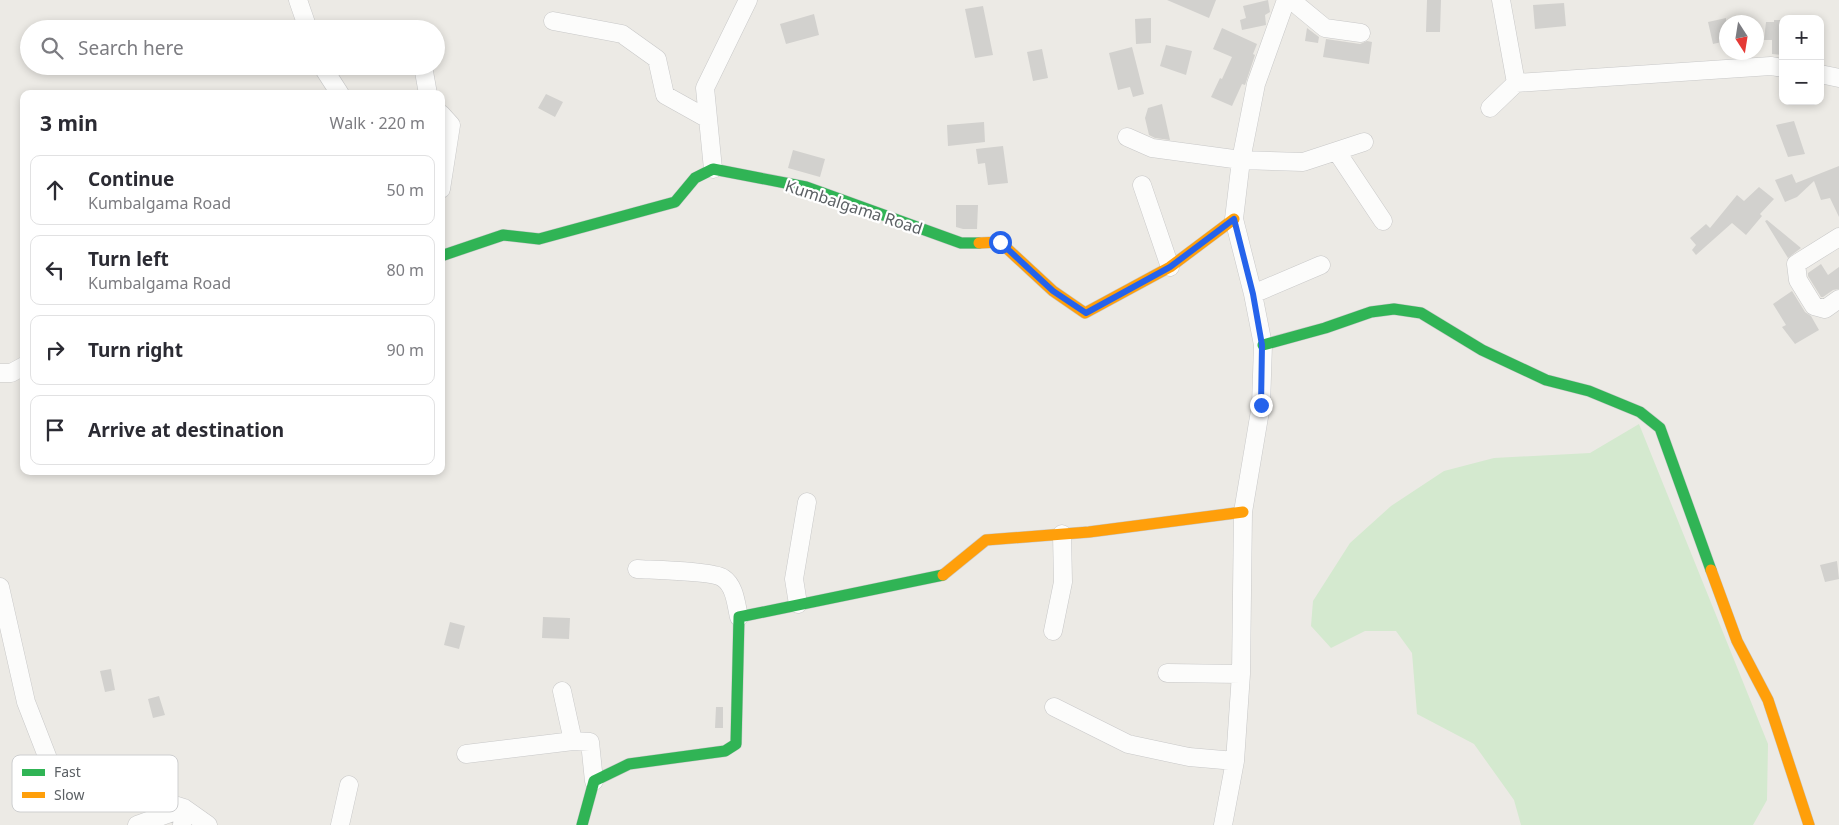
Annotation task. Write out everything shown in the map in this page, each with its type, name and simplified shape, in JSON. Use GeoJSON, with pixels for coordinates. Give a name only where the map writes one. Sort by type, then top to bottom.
{"type":"FeatureCollection","features":[{"type":"Feature","properties":{"kind":"street"},"geometry":{"type":"LineString","coordinates":[[298,0],[305,20]]}},
{"type":"Feature","properties":{"kind":"street"},"geometry":{"type":"LineString","coordinates":[[445,250],[503,235],[539,239],[675,202],[695,178],[712,169],[704,88],[748,0]]}},
{"type":"Feature","properties":{"kind":"street"},"geometry":{"type":"LineString","coordinates":[[1223,825],[1235,761],[1240,674],[1243,512],[1261,405],[1262,345],[1253,294],[1234,219],[1240,160],[1256,84],[1286,0]]}},
{"type":"Feature","properties":{"kind":"street"},"geometry":{"type":"LineString","coordinates":[[1291,0],[1325,28],[1361,33]]}},
{"type":"Feature","properties":{"kind":"street"},"geometry":{"type":"LineString","coordinates":[[1501,0],[1516,83]]}},
{"type":"Feature","properties":{"kind":"street"},"geometry":{"type":"LineString","coordinates":[[553,21],[622,34],[657,59],[666,95],[708,119]]}},
{"type":"Feature","properties":{"kind":"street"},"geometry":{"type":"LineString","coordinates":[[1490,108],[1516,83],[1771,66],[1779,67]]}},
{"type":"Feature","properties":{"kind":"street"},"geometry":{"type":"LineString","coordinates":[[328,75],[337,90]]}},
{"type":"Feature","properties":{"kind":"street"},"geometry":{"type":"LineString","coordinates":[[425,75],[427,90]]}},
{"type":"Feature","properties":{"kind":"street"},"geometry":{"type":"LineString","coordinates":[[1824,75],[1839,78]]}},
{"type":"Feature","properties":{"kind":"street"},"geometry":{"type":"LineString","coordinates":[[445,118],[451,125],[445,163]]}},
{"type":"Feature","properties":{"kind":"street"},"geometry":{"type":"LineString","coordinates":[[1127,137],[1152,148],[1240,160],[1303,162],[1364,142]]}},
{"type":"Feature","properties":{"kind":"street"},"geometry":{"type":"LineString","coordinates":[[1337,152],[1383,221]]}},
{"type":"Feature","properties":{"kind":"street","name":"Kumbalgama Road"},"geometry":{"type":"LineString","coordinates":[[712,169],[806,187],[960,242],[1000,242],[1053,291],[1086,313],[1170,267],[1234,219]]}},
{"type":"Feature","properties":{"kind":"street"},"geometry":{"type":"LineString","coordinates":[[1142,185],[1170,267]]}},
{"type":"Feature","properties":{"kind":"street"},"geometry":{"type":"LineString","coordinates":[[1839,237],[1796,264],[1798,280],[1814,306],[1825,309],[1839,299]]}},
{"type":"Feature","properties":{"kind":"street"},"geometry":{"type":"LineString","coordinates":[[1253,294],[1321,265]]}},
{"type":"Feature","properties":{"kind":"street"},"geometry":{"type":"LineString","coordinates":[[1262,345],[1326,328],[1371,312],[1394,309],[1421,313],[1482,350],[1546,380],[1589,391],[1640,412],[1660,428],[1737,641],[1768,700],[1809,825]]}},
{"type":"Feature","properties":{"kind":"street"},"geometry":{"type":"LineString","coordinates":[[0,373],[11,373],[20,368]]}},
{"type":"Feature","properties":{"kind":"street"},"geometry":{"type":"LineString","coordinates":[[798,604],[794,579],[807,502]]}},
{"type":"Feature","properties":{"kind":"street"},"geometry":{"type":"LineString","coordinates":[[739,617],[945,575],[986,540],[1062,534],[1243,512]]}},
{"type":"Feature","properties":{"kind":"street"},"geometry":{"type":"LineString","coordinates":[[1054,631],[1063,582],[1062,534]]}},
{"type":"Feature","properties":{"kind":"street"},"geometry":{"type":"LineString","coordinates":[[594,781],[629,764],[725,751],[736,744],[739,617],[733,589],[723,577],[704,573],[637,569]]}},
{"type":"Feature","properties":{"kind":"street"},"geometry":{"type":"LineString","coordinates":[[0,587],[26,702],[47,755]]}},
{"type":"Feature","properties":{"kind":"street"},"geometry":{"type":"LineString","coordinates":[[1168,673],[1240,674]]}},
{"type":"Feature","properties":{"kind":"street"},"geometry":{"type":"LineString","coordinates":[[562,691],[573,741]]}},
{"type":"Feature","properties":{"kind":"street"},"geometry":{"type":"LineString","coordinates":[[1054,707],[1128,744],[1190,757],[1235,761]]}},
{"type":"Feature","properties":{"kind":"street"},"geometry":{"type":"LineString","coordinates":[[466,754],[573,741],[590,742],[594,781],[582,825]]}},
{"type":"Feature","properties":{"kind":"street"},"geometry":{"type":"LineString","coordinates":[[340,825],[349,785]]}},
{"type":"Feature","properties":{"kind":"street"},"geometry":{"type":"LineString","coordinates":[[137,825],[183,817],[208,825]]}},
{"type":"Feature","properties":{"kind":"green space"},"geometry":{"type":"Polygon","coordinates":[[[1639,424],[1768,744],[1767,800],[1753,825],[1521,825],[1514,800],[1474,744],[1417,714],[1412,653],[1396,631],[1365,631],[1331,648],[1311,626],[1313,601],[1350,543],[1391,506],[1444,471],[1494,458],[1590,453],[1639,424]]]}},
{"type":"Feature","properties":{"kind":"building"},"geometry":{"type":"Polygon","coordinates":[[[1167,0],[1216,0],[1209,18],[1167,0]]]}},
{"type":"Feature","properties":{"kind":"building"},"geometry":{"type":"Polygon","coordinates":[[[1268,0],[1270,12],[1265,15],[1266,25],[1242,30],[1240,20],[1246,18],[1243,6],[1268,0]]]}},
{"type":"Feature","properties":{"kind":"building"},"geometry":{"type":"Polygon","coordinates":[[[1427,0],[1441,0],[1440,32],[1426,32],[1427,0]]]}},
{"type":"Feature","properties":{"kind":"building"},"geometry":{"type":"Polygon","coordinates":[[[1564,3],[1566,26],[1535,29],[1533,5],[1564,3]]]}},
{"type":"Feature","properties":{"kind":"building"},"geometry":{"type":"Polygon","coordinates":[[[983,6],[993,55],[975,58],[965,9],[983,6]]]}},
{"type":"Feature","properties":{"kind":"building"},"geometry":{"type":"Polygon","coordinates":[[[814,14],[819,35],[786,44],[780,24],[814,14]]]}},
{"type":"Feature","properties":{"kind":"building"},"geometry":{"type":"Polygon","coordinates":[[[1151,18],[1151,43],[1136,44],[1135,19],[1151,18]]]}},
{"type":"Feature","properties":{"kind":"building"},"geometry":{"type":"Polygon","coordinates":[[[1719,20],[1719,43],[1713,44],[1708,22],[1719,20]]]}},
{"type":"Feature","properties":{"kind":"building"},"geometry":{"type":"Polygon","coordinates":[[[1774,20],[1779,20],[1779,55],[1772,54],[1772,40],[1764,40],[1766,22],[1774,22],[1774,20]]]}},
{"type":"Feature","properties":{"kind":"building"},"geometry":{"type":"Polygon","coordinates":[[[1222,28],[1257,44],[1245,85],[1242,84],[1232,106],[1211,97],[1232,57],[1213,49],[1222,28]]]}},
{"type":"Feature","properties":{"kind":"building"},"geometry":{"type":"Polygon","coordinates":[[[1307,28],[1319,37],[1318,43],[1305,41],[1307,28]]]}},
{"type":"Feature","properties":{"kind":"building"},"geometry":{"type":"Polygon","coordinates":[[[1326,39],[1360,44],[1367,41],[1372,42],[1369,64],[1323,57],[1326,39]]]}},
{"type":"Feature","properties":{"kind":"building"},"geometry":{"type":"Polygon","coordinates":[[[1166,45],[1192,51],[1186,75],[1160,66],[1166,45]]]}},
{"type":"Feature","properties":{"kind":"building"},"geometry":{"type":"Polygon","coordinates":[[[1132,47],[1144,94],[1133,97],[1130,87],[1118,90],[1109,53],[1132,47]]]}},
{"type":"Feature","properties":{"kind":"building"},"geometry":{"type":"Polygon","coordinates":[[[1042,49],[1048,78],[1033,81],[1027,52],[1042,49]]]}},
{"type":"Feature","properties":{"kind":"building"},"geometry":{"type":"Polygon","coordinates":[[[546,94],[563,102],[555,117],[538,108],[546,94]]]}},
{"type":"Feature","properties":{"kind":"building"},"geometry":{"type":"Polygon","coordinates":[[[1162,104],[1170,140],[1155,138],[1149,135],[1145,118],[1148,108],[1162,104]]]}},
{"type":"Feature","properties":{"kind":"building"},"geometry":{"type":"Polygon","coordinates":[[[1794,121],[1805,154],[1788,157],[1776,125],[1794,121]]]}},
{"type":"Feature","properties":{"kind":"building"},"geometry":{"type":"Polygon","coordinates":[[[984,122],[985,142],[948,146],[947,125],[984,122]]]}},
{"type":"Feature","properties":{"kind":"building"},"geometry":{"type":"Polygon","coordinates":[[[1003,146],[1008,183],[988,185],[985,163],[978,164],[976,149],[1003,146]]]}},
{"type":"Feature","properties":{"kind":"building"},"geometry":{"type":"Polygon","coordinates":[[[793,150],[825,159],[820,177],[788,168],[793,150]]]}},
{"type":"Feature","properties":{"kind":"building"},"geometry":{"type":"Polygon","coordinates":[[[1839,166],[1839,217],[1830,198],[1821,200],[1814,181],[1797,197],[1785,202],[1775,180],[1792,174],[1796,183],[1839,166]]]}},
{"type":"Feature","properties":{"kind":"building"},"geometry":{"type":"Polygon","coordinates":[[[1759,187],[1774,199],[1760,214],[1762,216],[1746,235],[1732,223],[1696,255],[1692,250],[1696,245],[1690,238],[1706,224],[1710,228],[1737,195],[1744,201],[1759,187]]]}},
{"type":"Feature","properties":{"kind":"building"},"geometry":{"type":"Polygon","coordinates":[[[956,205],[978,205],[977,229],[956,227],[956,205]]]}},
{"type":"Feature","properties":{"kind":"building"},"geometry":{"type":"Polygon","coordinates":[[[1767,220],[1801,248],[1788,258],[1765,221],[1767,220]]]}},
{"type":"Feature","properties":{"kind":"building"},"geometry":{"type":"Polygon","coordinates":[[[1821,264],[1828,275],[1839,267],[1839,289],[1833,290],[1823,297],[1821,297],[1808,276],[1808,273],[1821,264]]]}},
{"type":"Feature","properties":{"kind":"building"},"geometry":{"type":"Polygon","coordinates":[[[1792,291],[1819,330],[1795,344],[1782,327],[1786,325],[1773,304],[1792,291]]]}},
{"type":"Feature","properties":{"kind":"building"},"geometry":{"type":"Polygon","coordinates":[[[1837,561],[1839,579],[1825,582],[1820,565],[1837,561]]]}},
{"type":"Feature","properties":{"kind":"building"},"geometry":{"type":"Polygon","coordinates":[[[543,617],[570,618],[569,639],[542,638],[543,617]]]}},
{"type":"Feature","properties":{"kind":"building"},"geometry":{"type":"Polygon","coordinates":[[[450,622],[465,626],[459,649],[444,645],[450,622]]]}},
{"type":"Feature","properties":{"kind":"building"},"geometry":{"type":"Polygon","coordinates":[[[111,669],[115,690],[105,692],[100,671],[111,669]]]}},
{"type":"Feature","properties":{"kind":"building"},"geometry":{"type":"Polygon","coordinates":[[[159,696],[165,715],[153,718],[148,699],[159,696]]]}},
{"type":"Feature","properties":{"kind":"building"},"geometry":{"type":"Polygon","coordinates":[[[716,707],[723,707],[723,728],[715,728],[716,707]]]}},
{"type":"Feature","properties":{"kind":"traffic: fast"},"geometry":{"type":"LineString","coordinates":[[445,255],[503,235],[539,239],[675,202],[695,178],[713,169],[806,187],[961,243],[979,243]]}},
{"type":"Feature","properties":{"kind":"traffic: fast"},"geometry":{"type":"LineString","coordinates":[[1263,345],[1325,328],[1371,312],[1394,309],[1421,313],[1482,350],[1546,380],[1589,391],[1640,412],[1660,428],[1711,570]]}},
{"type":"Feature","properties":{"kind":"traffic: fast"},"geometry":{"type":"LineString","coordinates":[[582,825],[594,781],[629,764],[725,751],[736,744],[739,617],[943,575]]}},
{"type":"Feature","properties":{"kind":"traffic: slow"},"geometry":{"type":"LineString","coordinates":[[979,243],[1000,242],[1053,291],[1085,313],[1170,267],[1234,219]]}},
{"type":"Feature","properties":{"kind":"traffic: slow"},"geometry":{"type":"LineString","coordinates":[[943,575],[986,540],[1089,532],[1243,512]]}},
{"type":"Feature","properties":{"kind":"traffic: slow"},"geometry":{"type":"LineString","coordinates":[[1711,570],[1737,641],[1768,700],[1809,825]]}},
{"type":"Feature","properties":{"kind":"route"},"geometry":{"type":"LineString","coordinates":[[1000,242],[1053,291],[1086,313],[1170,267],[1234,219],[1253,294],[1262,345],[1261,405]]}}]}
